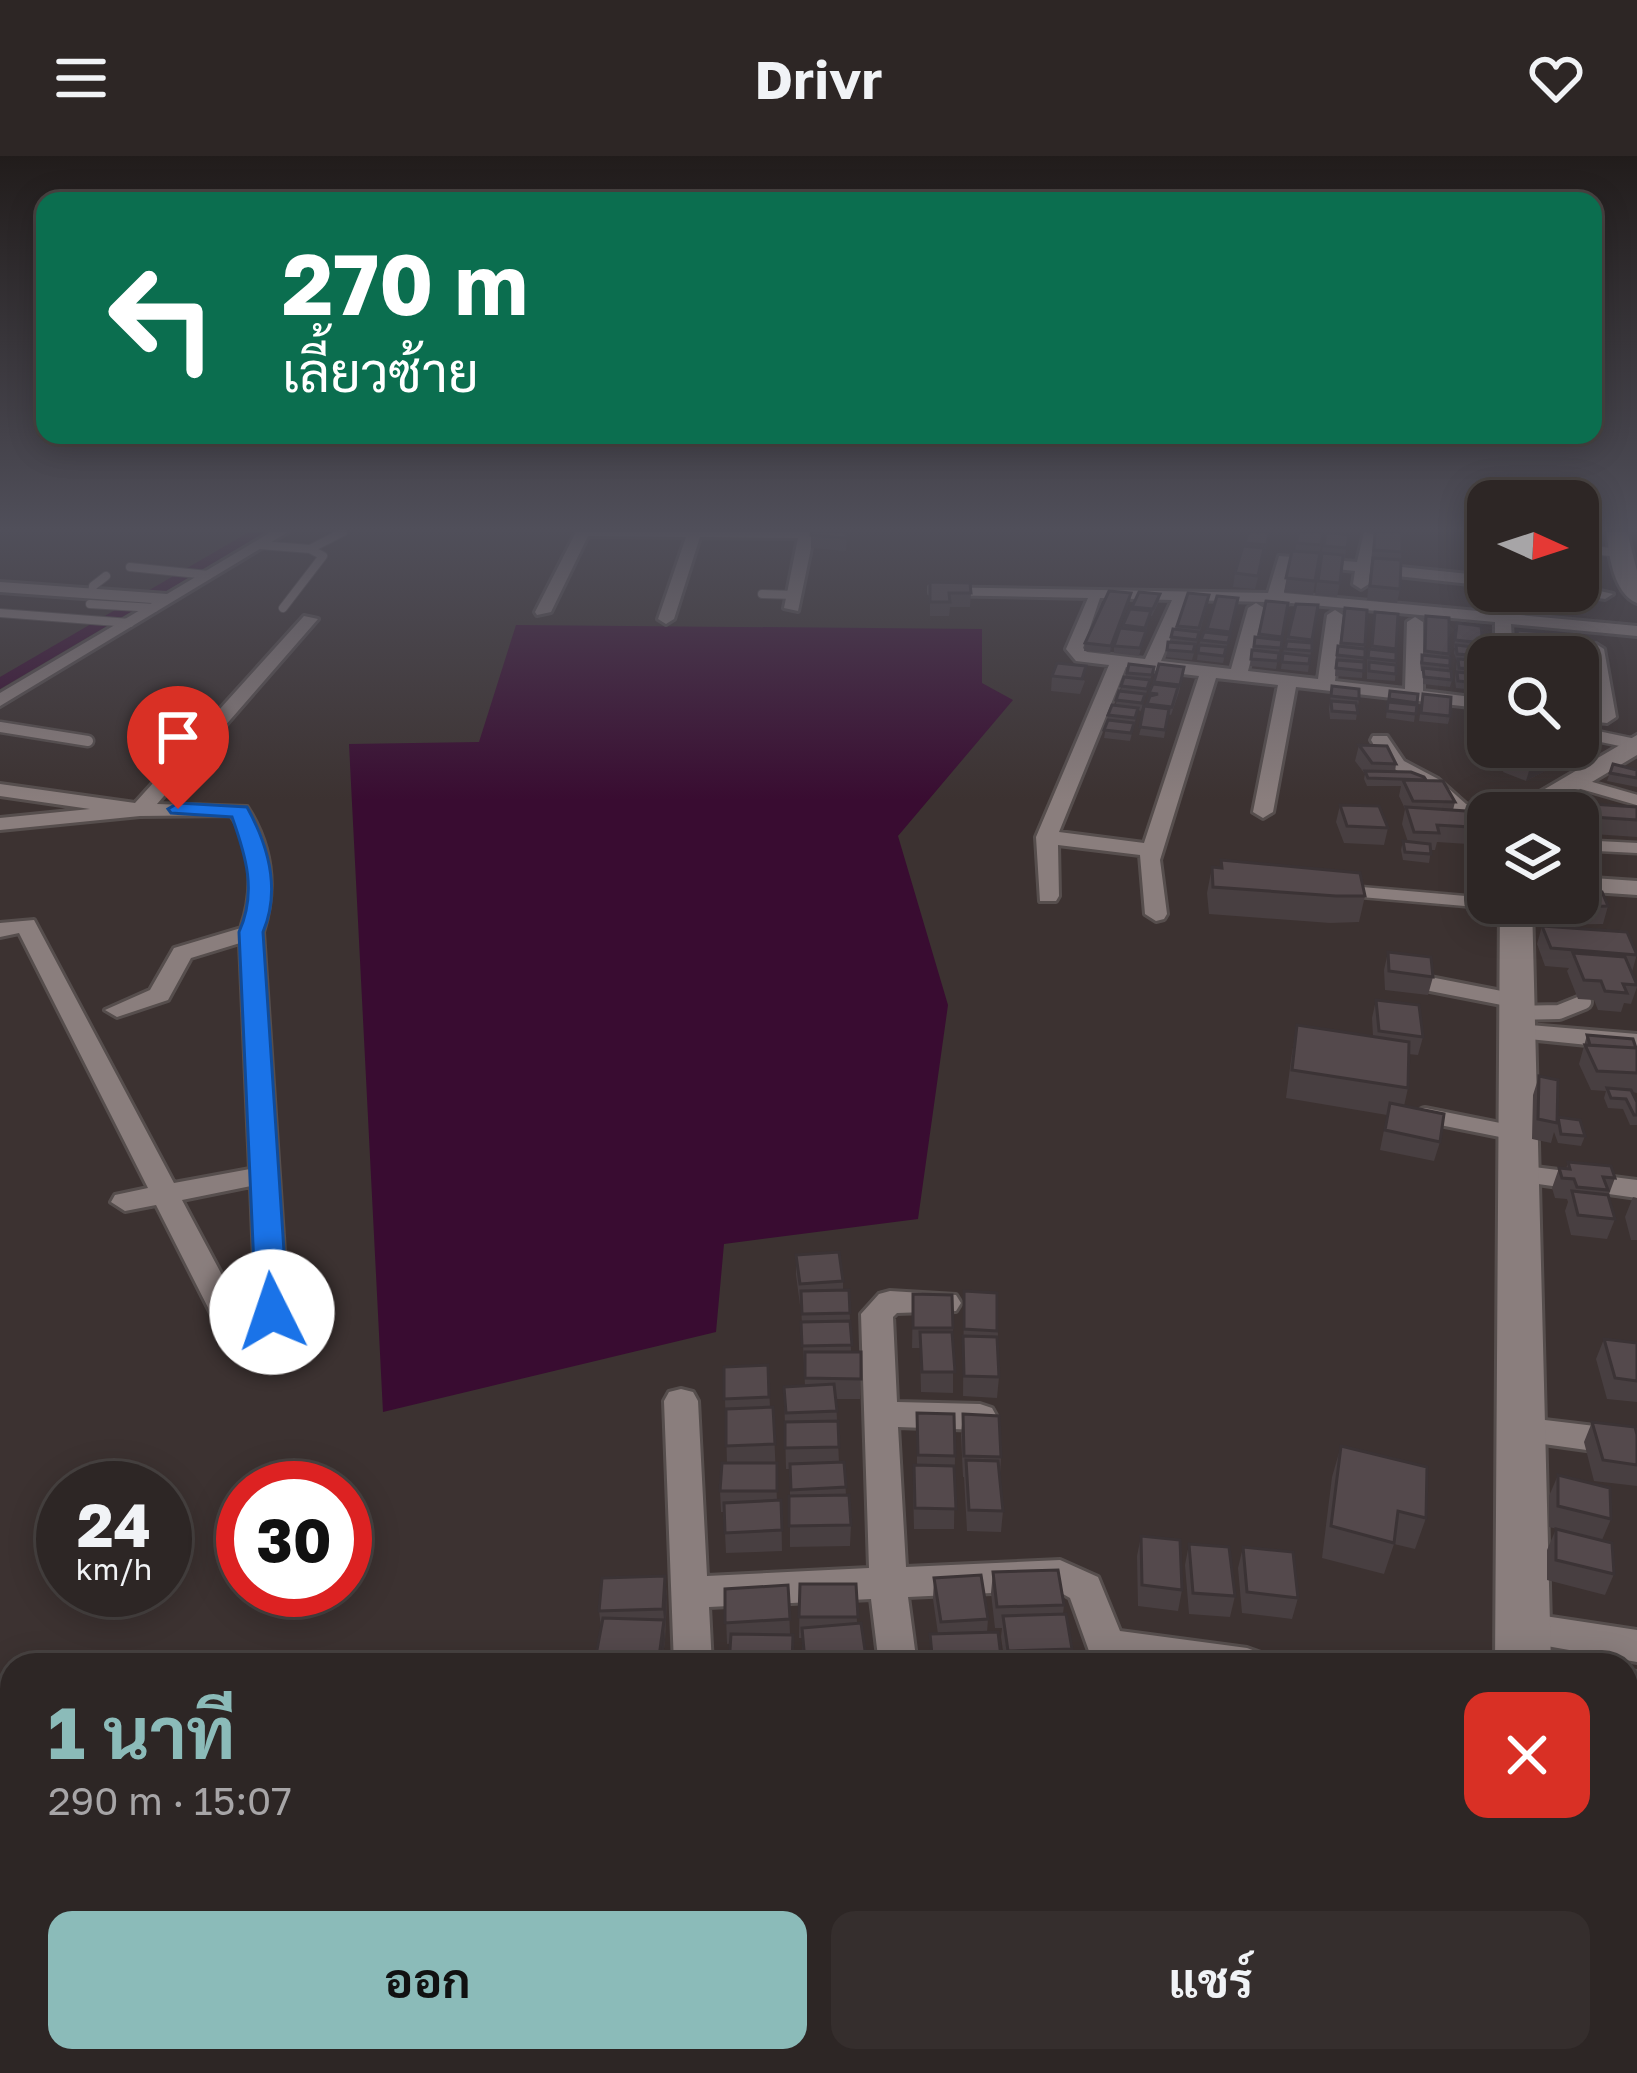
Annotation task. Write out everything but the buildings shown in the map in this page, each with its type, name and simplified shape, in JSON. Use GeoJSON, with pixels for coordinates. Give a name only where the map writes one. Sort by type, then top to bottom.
{"type":"FeatureCollection","features":[{"type":"Feature","properties":{"kind":"street"},"geometry":{"type":"LineString","coordinates":[[0,701],[118,621]]}},
{"type":"Feature","properties":{"kind":"street"},"geometry":{"type":"LineString","coordinates":[[140,810],[308,621]]}},
{"type":"Feature","properties":{"kind":"street"},"geometry":{"type":"LineString","coordinates":[[1087,621],[1075,654],[1414,695],[1467,708]]}},
{"type":"Feature","properties":{"kind":"street"},"geometry":{"type":"LineString","coordinates":[[1151,665],[1170,621]]}},
{"type":"Feature","properties":{"kind":"street"},"geometry":{"type":"LineString","coordinates":[[1238,674],[1257,621]]}},
{"type":"Feature","properties":{"kind":"street"},"geometry":{"type":"LineString","coordinates":[[1326,686],[1334,621]]}},
{"type":"Feature","properties":{"kind":"street"},"geometry":{"type":"LineString","coordinates":[[1497,621],[1586,636]]}},
{"type":"Feature","properties":{"kind":"street"},"geometry":{"type":"LineString","coordinates":[[1414,695],[1415,622]]}},
{"type":"Feature","properties":{"kind":"street"},"geometry":{"type":"LineString","coordinates":[[1503,622],[1503,636]]}},
{"type":"Feature","properties":{"kind":"street"},"geometry":{"type":"LineString","coordinates":[[1599,637],[1637,635]]}},
{"type":"Feature","properties":{"kind":"street"},"geometry":{"type":"LineString","coordinates":[[1048,896],[1047,837],[1119,662]]}},
{"type":"Feature","properties":{"kind":"street"},"geometry":{"type":"LineString","coordinates":[[1156,914],[1151,850],[1209,671]]}},
{"type":"Feature","properties":{"kind":"street"},"geometry":{"type":"LineString","coordinates":[[1599,674],[1607,717],[1599,716]]}},
{"type":"Feature","properties":{"kind":"street"},"geometry":{"type":"LineString","coordinates":[[1263,812],[1288,681]]}},
{"type":"Feature","properties":{"kind":"street"},"geometry":{"type":"LineString","coordinates":[[1375,716],[1376,692]]}},
{"type":"Feature","properties":{"kind":"street"},"geometry":{"type":"LineString","coordinates":[[1380,740],[1402,773],[1434,784],[1467,814]]}},
{"type":"Feature","properties":{"kind":"street"},"geometry":{"type":"LineString","coordinates":[[1554,792],[1636,744]]}},
{"type":"Feature","properties":{"kind":"street"},"geometry":{"type":"LineString","coordinates":[[0,790],[140,810]]}},
{"type":"Feature","properties":{"kind":"street"},"geometry":{"type":"LineString","coordinates":[[0,824],[140,810],[231,809],[244,815],[260,866],[258,915],[251,932],[272,1312],[244,1347],[26,925],[0,930]]}},
{"type":"Feature","properties":{"kind":"street"},"geometry":{"type":"LineString","coordinates":[[1047,837],[1151,850]]}},
{"type":"Feature","properties":{"kind":"street"},"geometry":{"type":"LineString","coordinates":[[1599,885],[1637,888]]}},
{"type":"Feature","properties":{"kind":"street"},"geometry":{"type":"LineString","coordinates":[[1505,924],[1517,1016],[1510,1145],[1524,1647],[1637,1646]]}},
{"type":"Feature","properties":{"kind":"street"},"geometry":{"type":"LineString","coordinates":[[117,1010],[159,995],[182,953],[251,932]]}},
{"type":"Feature","properties":{"kind":"street"},"geometry":{"type":"LineString","coordinates":[[1517,1016],[1637,1042]]}},
{"type":"Feature","properties":{"kind":"street"},"geometry":{"type":"LineString","coordinates":[[1510,1145],[1637,1189]]}},
{"type":"Feature","properties":{"kind":"street"},"geometry":{"type":"LineString","coordinates":[[125,1202],[263,1174]]}},
{"type":"Feature","properties":{"kind":"street"},"geometry":{"type":"LineString","coordinates":[[897,1653],[888,1584],[878,1314],[890,1303],[945,1303]]}},
{"type":"Feature","properties":{"kind":"street"},"geometry":{"type":"LineString","coordinates":[[681,1401],[693,1653]]}},
{"type":"Feature","properties":{"kind":"street"},"geometry":{"type":"LineString","coordinates":[[882,1414],[980,1417]]}},
{"type":"Feature","properties":{"kind":"street"},"geometry":{"type":"LineString","coordinates":[[1519,1430],[1637,1444]]}},
{"type":"Feature","properties":{"kind":"street"},"geometry":{"type":"LineString","coordinates":[[692,1592],[1060,1575],[1085,1588],[1109,1653]]}},
{"type":"Feature","properties":{"kind":"lane"},"geometry":{"type":"LineString","coordinates":[[0,727],[88,741]]}},
{"type":"Feature","properties":{"kind":"lane"},"geometry":{"type":"LineString","coordinates":[[1599,736],[1636,744]]}},
{"type":"Feature","properties":{"kind":"lane"},"geometry":{"type":"LineString","coordinates":[[1571,782],[1637,800]]}},
{"type":"Feature","properties":{"kind":"lane"},"geometry":{"type":"LineString","coordinates":[[1599,846],[1637,848]]}},
{"type":"Feature","properties":{"kind":"lane"},"geometry":{"type":"LineString","coordinates":[[1338,890],[1467,901]]}},
{"type":"Feature","properties":{"kind":"lane"},"geometry":{"type":"LineString","coordinates":[[1430,984],[1517,1016],[1559,1012],[1584,1002]]}},
{"type":"Feature","properties":{"kind":"lane"},"geometry":{"type":"LineString","coordinates":[[1408,1112],[1455,1121],[1510,1145]]}},
{"type":"Feature","properties":{"kind":"shaded area"},"geometry":{"type":"Polygon","coordinates":[[[516,625],[982,629],[982,683],[1013,700],[898,836],[948,1005],[918,1219],[724,1244],[716,1332],[383,1412],[349,744],[479,742],[516,625]]]}},
{"type":"Feature","properties":{"kind":"waterway"},"geometry":{"type":"LineString","coordinates":[[0,684],[107,621]]}},
{"type":"Feature","properties":{"kind":"route"},"geometry":{"type":"LineString","coordinates":[[178,809],[240,811],[260,866],[258,915],[251,932],[272,1312]]}}]}
